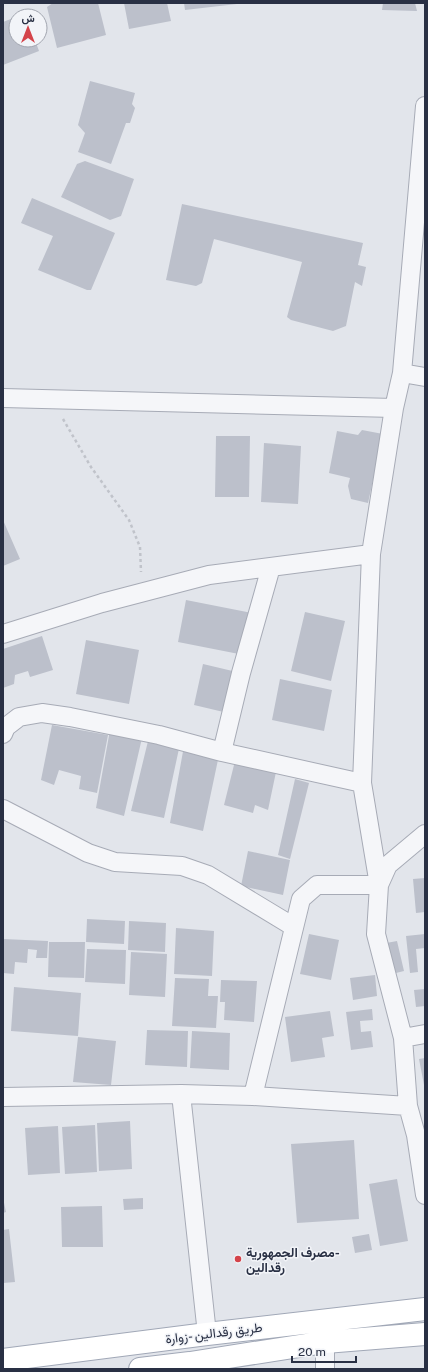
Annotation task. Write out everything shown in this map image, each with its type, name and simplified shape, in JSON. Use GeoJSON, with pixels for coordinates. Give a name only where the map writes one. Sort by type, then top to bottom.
{"type":"FeatureCollection","features":[{"type":"Feature","properties":{"kind":"main road","name":"طريق رقدالين -زوارة"},"geometry":{"type":"LineString","coordinates":[[3,1360],[207,1334],[425,1309]]}},
{"type":"Feature","properties":{"kind":"main road","name":"طريق رقدالين -زوارة"},"geometry":{"type":"LineString","coordinates":[[140,1369],[190,1366],[325,1342],[425,1334]]}},
{"type":"Feature","properties":{"kind":"street"},"geometry":{"type":"LineString","coordinates":[[425,106],[402,373],[394,408],[371,554],[362,783],[378,885],[376,934],[404,1038],[408,1106],[421,1134],[425,1195]]}},
{"type":"Feature","properties":{"kind":"street"},"geometry":{"type":"LineString","coordinates":[[402,373],[425,377]]}},
{"type":"Feature","properties":{"kind":"street"},"geometry":{"type":"LineString","coordinates":[[3,398],[394,408]]}},
{"type":"Feature","properties":{"kind":"street"},"geometry":{"type":"LineString","coordinates":[[3,634],[102,603],[209,575],[371,554]]}},
{"type":"Feature","properties":{"kind":"street"},"geometry":{"type":"LineString","coordinates":[[222,752],[241,673],[271,567]]}},
{"type":"Feature","properties":{"kind":"street"},"geometry":{"type":"LineString","coordinates":[[3,734],[6,727],[19,717],[42,713],[70,716],[159,735],[222,752],[362,783]]}},
{"type":"Feature","properties":{"kind":"street"},"geometry":{"type":"LineString","coordinates":[[3,809],[88,853],[115,862],[182,866],[208,875],[294,927]]}},
{"type":"Feature","properties":{"kind":"street"},"geometry":{"type":"LineString","coordinates":[[378,885],[388,865],[425,834]]}},
{"type":"Feature","properties":{"kind":"street"},"geometry":{"type":"LineString","coordinates":[[253,1096],[301,899],[317,885],[378,885]]}},
{"type":"Feature","properties":{"kind":"street"},"geometry":{"type":"LineString","coordinates":[[404,1038],[425,1034]]}},
{"type":"Feature","properties":{"kind":"street"},"geometry":{"type":"LineString","coordinates":[[3,1097],[182,1094],[253,1096],[408,1106]]}},
{"type":"Feature","properties":{"kind":"street"},"geometry":{"type":"LineString","coordinates":[[182,1094],[207,1334]]}},
{"type":"Feature","properties":{"kind":"street"},"geometry":{"type":"LineString","coordinates":[[325,1342],[325,1369]]}},
{"type":"Feature","properties":{"kind":"path"},"geometry":{"type":"LineString","coordinates":[[51,400],[91,467],[129,520],[140,547],[141,593]]}},
{"type":"Feature","properties":{"kind":"building"},"geometry":{"type":"Polygon","coordinates":[[[53,3],[98,3],[106,35],[57,48],[47,7],[53,3]]]}},
{"type":"Feature","properties":{"kind":"building"},"geometry":{"type":"Polygon","coordinates":[[[124,3],[167,3],[171,21],[129,29],[124,3]]]}},
{"type":"Feature","properties":{"kind":"building"},"geometry":{"type":"Polygon","coordinates":[[[184,3],[237,3],[237,4],[185,10],[184,3]]]}},
{"type":"Feature","properties":{"kind":"building"},"geometry":{"type":"Polygon","coordinates":[[[383,3],[415,3],[417,11],[382,10],[383,3]]]}},
{"type":"Feature","properties":{"kind":"building"},"geometry":{"type":"Polygon","coordinates":[[[8,20],[8,48],[38,48],[39,51],[3,65],[3,22],[8,20]]]}},
{"type":"Feature","properties":{"kind":"building"},"geometry":{"type":"Polygon","coordinates":[[[90,81],[135,93],[132,104],[135,108],[130,123],[126,123],[111,164],[78,152],[85,133],[78,125],[90,81]]]}},
{"type":"Feature","properties":{"kind":"building"},"geometry":{"type":"Polygon","coordinates":[[[85,161],[134,179],[121,216],[110,220],[61,197],[77,164],[85,161]]]}},
{"type":"Feature","properties":{"kind":"building"},"geometry":{"type":"Polygon","coordinates":[[[32,198],[115,233],[91,290],[87,290],[38,270],[53,236],[21,223],[32,198]]]}},
{"type":"Feature","properties":{"kind":"building"},"geometry":{"type":"Polygon","coordinates":[[[182,204],[363,243],[358,265],[366,267],[362,286],[355,282],[346,326],[333,331],[291,320],[287,317],[302,262],[214,239],[202,283],[196,286],[166,280],[182,204]]]}},
{"type":"Feature","properties":{"kind":"building"},"geometry":{"type":"Polygon","coordinates":[[[362,430],[383,434],[368,503],[351,499],[348,486],[350,478],[329,473],[337,431],[358,435],[362,430]]]}},
{"type":"Feature","properties":{"kind":"building"},"geometry":{"type":"Polygon","coordinates":[[[216,436],[250,436],[249,497],[215,497],[216,436]]]}},
{"type":"Feature","properties":{"kind":"building"},"geometry":{"type":"Polygon","coordinates":[[[264,443],[301,446],[298,504],[261,502],[264,443]]]}},
{"type":"Feature","properties":{"kind":"building"},"geometry":{"type":"Polygon","coordinates":[[[3,520],[20,559],[3,566],[3,520]]]}},
{"type":"Feature","properties":{"kind":"building"},"geometry":{"type":"Polygon","coordinates":[[[186,600],[252,613],[244,655],[178,642],[186,600]]]}},
{"type":"Feature","properties":{"kind":"building"},"geometry":{"type":"Polygon","coordinates":[[[305,612],[345,621],[331,681],[291,671],[305,612]]]}},
{"type":"Feature","properties":{"kind":"building"},"geometry":{"type":"Polygon","coordinates":[[[42,636],[53,670],[30,677],[28,671],[15,675],[14,684],[3,688],[3,649],[42,636]]]}},
{"type":"Feature","properties":{"kind":"building"},"geometry":{"type":"Polygon","coordinates":[[[86,640],[139,650],[129,704],[76,694],[86,640]]]}},
{"type":"Feature","properties":{"kind":"building"},"geometry":{"type":"Polygon","coordinates":[[[203,664],[241,673],[232,714],[194,705],[203,664]]]}},
{"type":"Feature","properties":{"kind":"building"},"geometry":{"type":"Polygon","coordinates":[[[280,679],[332,690],[324,731],[272,720],[280,679]]]}},
{"type":"Feature","properties":{"kind":"building"},"geometry":{"type":"Polygon","coordinates":[[[52,725],[108,735],[97,793],[79,789],[81,776],[59,770],[54,785],[41,780],[52,725]]]}},
{"type":"Feature","properties":{"kind":"building"},"geometry":{"type":"Polygon","coordinates":[[[110,730],[142,738],[124,816],[96,808],[110,730]]]}},
{"type":"Feature","properties":{"kind":"building"},"geometry":{"type":"Polygon","coordinates":[[[149,737],[180,744],[164,818],[131,811],[149,737]]]}},
{"type":"Feature","properties":{"kind":"building"},"geometry":{"type":"Polygon","coordinates":[[[184,746],[219,755],[203,831],[170,823],[184,746]]]}},
{"type":"Feature","properties":{"kind":"building"},"geometry":{"type":"Polygon","coordinates":[[[235,761],[276,772],[268,810],[255,805],[253,813],[224,805],[235,761]]]}},
{"type":"Feature","properties":{"kind":"building"},"geometry":{"type":"Polygon","coordinates":[[[295,779],[309,783],[290,859],[278,855],[295,779]]]}},
{"type":"Feature","properties":{"kind":"building"},"geometry":{"type":"Polygon","coordinates":[[[248,851],[290,860],[283,895],[241,886],[248,851]]]}},
{"type":"Feature","properties":{"kind":"building"},"geometry":{"type":"Polygon","coordinates":[[[425,878],[425,912],[416,913],[413,879],[425,878]]]}},
{"type":"Feature","properties":{"kind":"building"},"geometry":{"type":"Polygon","coordinates":[[[87,919],[125,921],[124,944],[86,942],[87,919]]]}},
{"type":"Feature","properties":{"kind":"building"},"geometry":{"type":"Polygon","coordinates":[[[129,921],[166,923],[165,952],[128,950],[129,921]]]}},
{"type":"Feature","properties":{"kind":"building"},"geometry":{"type":"Polygon","coordinates":[[[176,928],[214,931],[212,976],[174,974],[176,928]]]}},
{"type":"Feature","properties":{"kind":"building"},"geometry":{"type":"Polygon","coordinates":[[[309,934],[339,940],[331,980],[300,974],[309,934]]]}},
{"type":"Feature","properties":{"kind":"building"},"geometry":{"type":"Polygon","coordinates":[[[425,934],[425,948],[416,949],[418,972],[410,973],[406,936],[425,934]]]}},
{"type":"Feature","properties":{"kind":"building"},"geometry":{"type":"Polygon","coordinates":[[[3,939],[48,941],[47,958],[36,958],[37,950],[28,949],[27,963],[15,962],[14,974],[3,973],[3,939]]]}},
{"type":"Feature","properties":{"kind":"building"},"geometry":{"type":"Polygon","coordinates":[[[397,941],[404,971],[388,975],[381,944],[397,941]]]}},
{"type":"Feature","properties":{"kind":"building"},"geometry":{"type":"Polygon","coordinates":[[[49,942],[85,942],[84,978],[48,977],[49,942]]]}},
{"type":"Feature","properties":{"kind":"building"},"geometry":{"type":"Polygon","coordinates":[[[87,949],[126,950],[125,984],[85,982],[87,949]]]}},
{"type":"Feature","properties":{"kind":"building"},"geometry":{"type":"Polygon","coordinates":[[[131,952],[167,954],[165,997],[129,995],[131,952]]]}},
{"type":"Feature","properties":{"kind":"building"},"geometry":{"type":"Polygon","coordinates":[[[375,975],[377,996],[353,1000],[350,978],[375,975]]]}},
{"type":"Feature","properties":{"kind":"building"},"geometry":{"type":"Polygon","coordinates":[[[175,978],[209,979],[208,996],[218,996],[216,1028],[172,1026],[175,978]]]}},
{"type":"Feature","properties":{"kind":"building"},"geometry":{"type":"Polygon","coordinates":[[[221,980],[257,981],[254,1022],[224,1020],[225,1002],[220,1002],[221,980]]]}},
{"type":"Feature","properties":{"kind":"building"},"geometry":{"type":"Polygon","coordinates":[[[14,987],[81,993],[78,1036],[11,1031],[14,987]]]}},
{"type":"Feature","properties":{"kind":"building"},"geometry":{"type":"Polygon","coordinates":[[[425,989],[425,1006],[416,1007],[414,990],[425,989]]]}},
{"type":"Feature","properties":{"kind":"building"},"geometry":{"type":"Polygon","coordinates":[[[372,1009],[373,1020],[360,1021],[361,1032],[371,1031],[373,1047],[351,1050],[346,1012],[372,1009]]]}},
{"type":"Feature","properties":{"kind":"building"},"geometry":{"type":"Polygon","coordinates":[[[330,1011],[334,1036],[322,1038],[325,1057],[291,1062],[285,1017],[330,1011]]]}},
{"type":"Feature","properties":{"kind":"building"},"geometry":{"type":"Polygon","coordinates":[[[147,1030],[188,1031],[187,1067],[145,1065],[147,1030]]]}},
{"type":"Feature","properties":{"kind":"building"},"geometry":{"type":"Polygon","coordinates":[[[192,1031],[230,1033],[229,1070],[190,1068],[192,1031]]]}},
{"type":"Feature","properties":{"kind":"building"},"geometry":{"type":"Polygon","coordinates":[[[78,1037],[116,1041],[111,1085],[73,1082],[78,1037]]]}},
{"type":"Feature","properties":{"kind":"building"},"geometry":{"type":"Polygon","coordinates":[[[425,1058],[425,1084],[424,1085],[419,1059],[425,1058]]]}},
{"type":"Feature","properties":{"kind":"building"},"geometry":{"type":"Polygon","coordinates":[[[130,1121],[132,1169],[99,1171],[97,1123],[130,1121]]]}},
{"type":"Feature","properties":{"kind":"building"},"geometry":{"type":"Polygon","coordinates":[[[95,1125],[97,1172],[65,1174],[62,1127],[95,1125]]]}},
{"type":"Feature","properties":{"kind":"building"},"geometry":{"type":"Polygon","coordinates":[[[58,1126],[60,1173],[28,1175],[25,1128],[58,1126]]]}},
{"type":"Feature","properties":{"kind":"building"},"geometry":{"type":"Polygon","coordinates":[[[354,1140],[359,1219],[297,1223],[291,1144],[354,1140]]]}},
{"type":"Feature","properties":{"kind":"building"},"geometry":{"type":"Polygon","coordinates":[[[397,1179],[408,1241],[380,1246],[369,1184],[397,1179]]]}},
{"type":"Feature","properties":{"kind":"building"},"geometry":{"type":"Polygon","coordinates":[[[3,1198],[6,1212],[3,1213],[3,1198]]]}},
{"type":"Feature","properties":{"kind":"building"},"geometry":{"type":"Polygon","coordinates":[[[143,1198],[143,1209],[124,1210],[123,1199],[143,1198]]]}},
{"type":"Feature","properties":{"kind":"building"},"geometry":{"type":"Polygon","coordinates":[[[102,1206],[103,1247],[62,1247],[61,1207],[102,1206]]]}},
{"type":"Feature","properties":{"kind":"building"},"geometry":{"type":"Polygon","coordinates":[[[9,1229],[15,1282],[3,1283],[3,1230],[9,1229]]]}},
{"type":"Feature","properties":{"kind":"building"},"geometry":{"type":"Polygon","coordinates":[[[369,1234],[372,1250],[355,1253],[352,1237],[369,1234]]]}},
{"type":"Feature","properties":{"kind":"place","name":"مصرف الجمهورية- رقدالين"},"geometry":{"type":"Point","coordinates":[238,1259]}}]}
